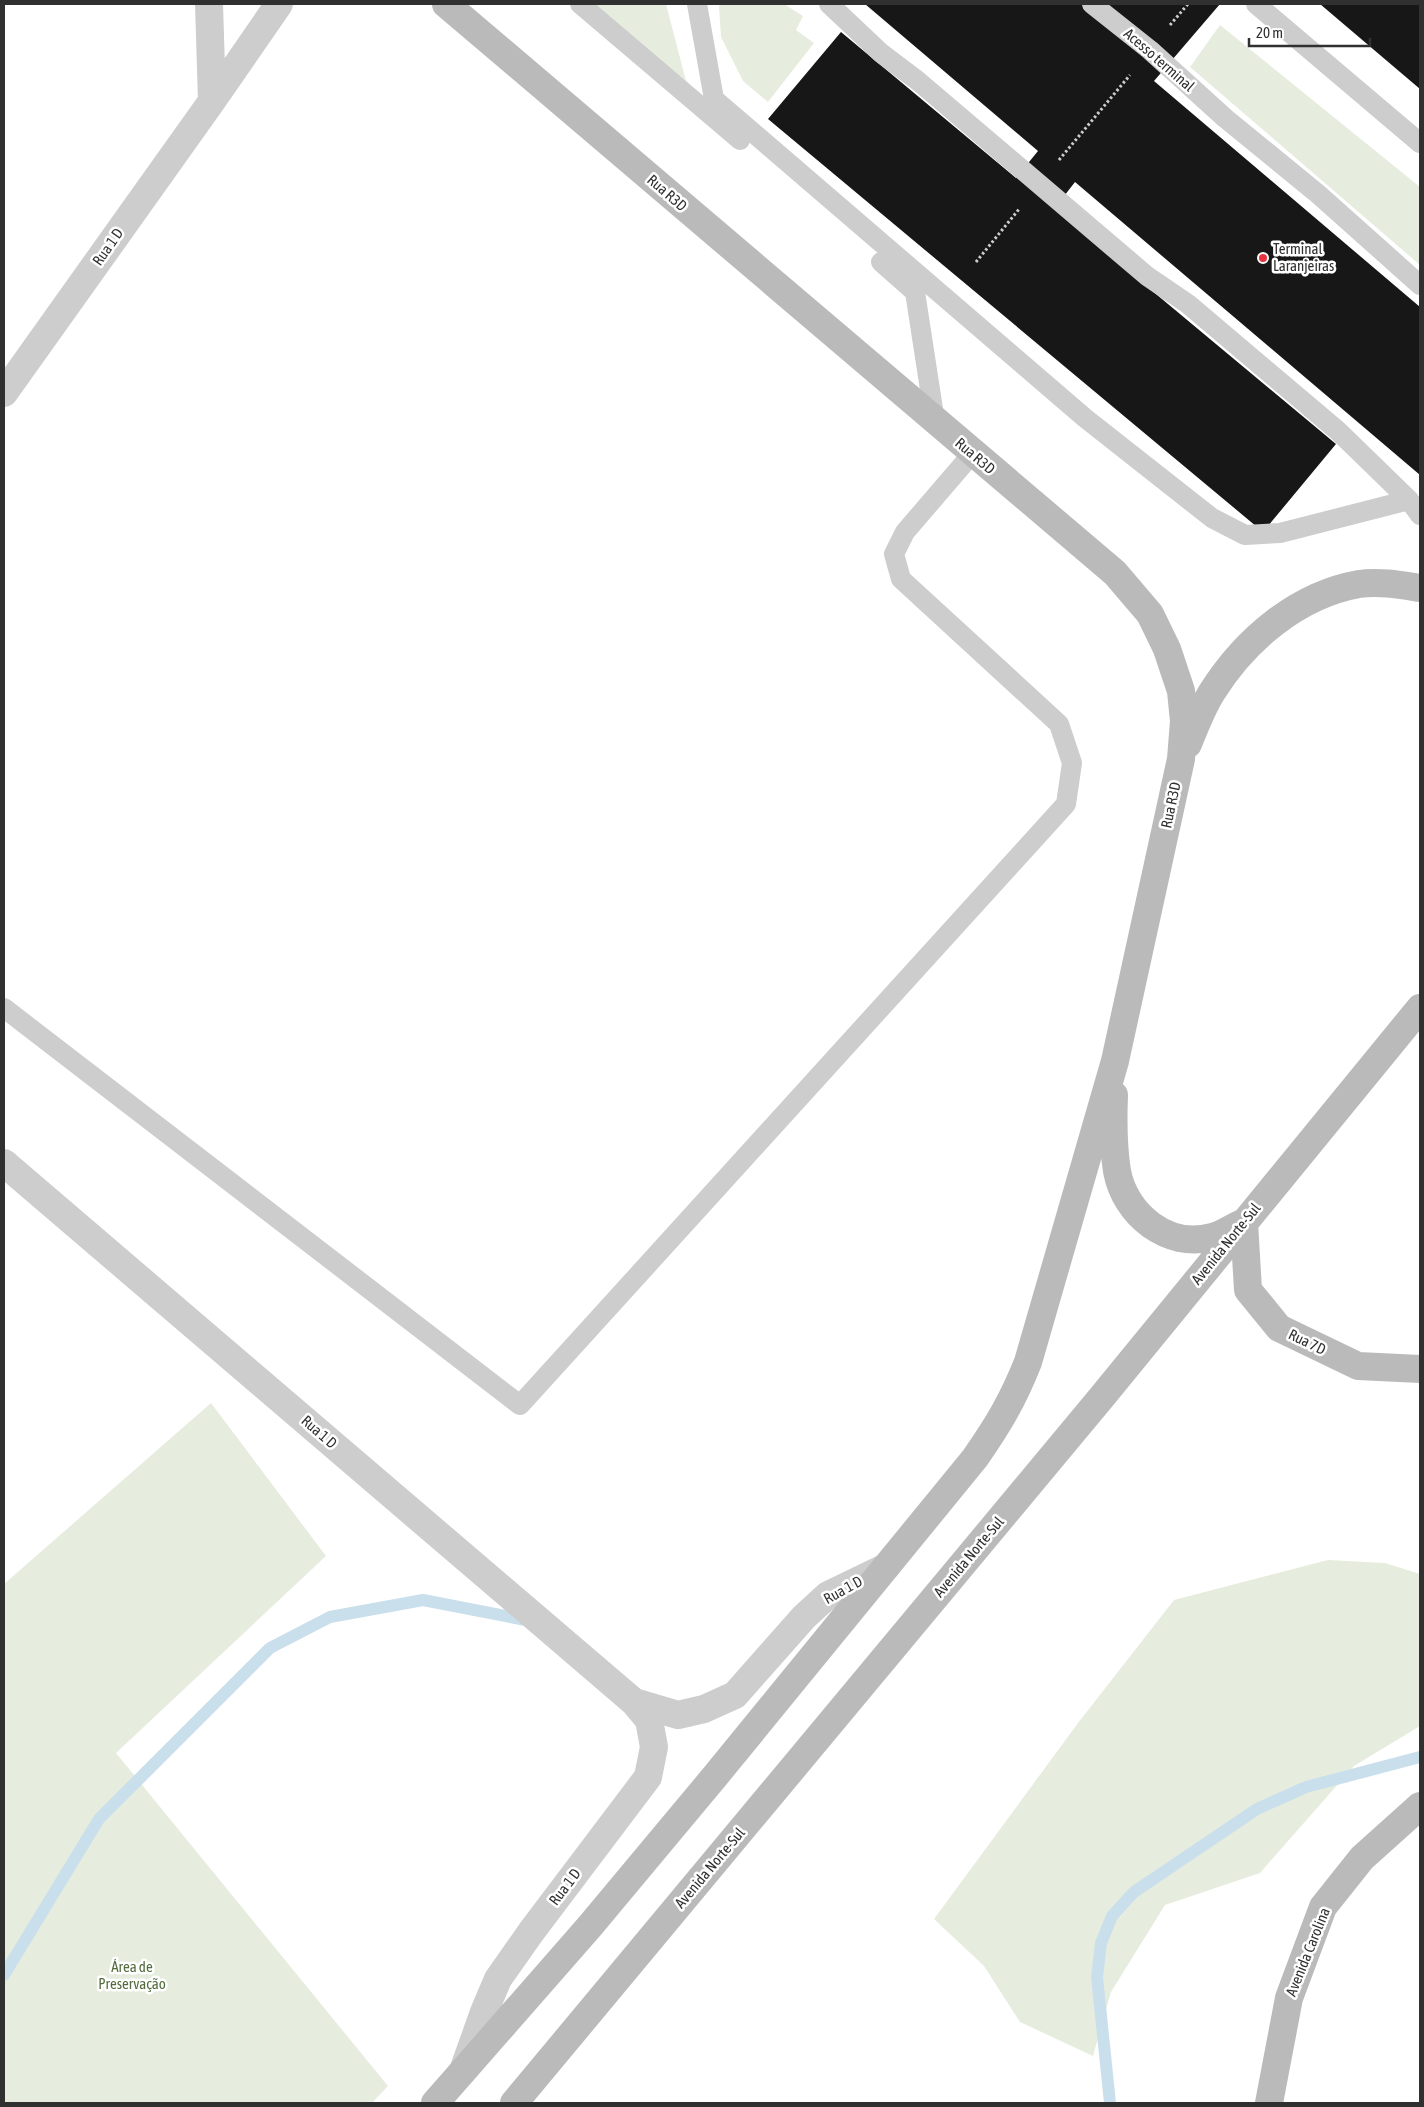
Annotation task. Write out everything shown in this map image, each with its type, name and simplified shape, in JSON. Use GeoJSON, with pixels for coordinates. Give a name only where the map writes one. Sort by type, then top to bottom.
{"type":"FeatureCollection","features":[{"type":"Feature","properties":{"kind":"main road","name":"Rua R3D"},"geometry":{"type":"LineString","coordinates":[[446,4],[1114,573],[1150,614],[1167,649],[1180,691],[1184,721],[1181,759],[1115,1061]]}},
{"type":"Feature","properties":{"kind":"main road"},"geometry":{"type":"LineString","coordinates":[[1181,759],[1211,693],[1233,664],[1275,621],[1328,594],[1360,584],[1389,584],[1420,588]]}},
{"type":"Feature","properties":{"kind":"main road","name":"Avenida Norte-Sul"},"geometry":{"type":"LineString","coordinates":[[514,2103],[1088,1413],[1420,1008]]}},
{"type":"Feature","properties":{"kind":"main road"},"geometry":{"type":"LineString","coordinates":[[1115,1061],[1114,1142],[1117,1172],[1124,1192],[1134,1209],[1148,1224],[1166,1234],[1190,1240],[1213,1237],[1244,1222]]}},
{"type":"Feature","properties":{"kind":"main road"},"geometry":{"type":"LineString","coordinates":[[435,2103],[641,1866],[975,1458],[999,1423],[1016,1394],[1028,1362],[1115,1061]]}},
{"type":"Feature","properties":{"kind":"main road","name":"Rua 7D"},"geometry":{"type":"LineString","coordinates":[[1244,1222],[1248,1290],[1279,1328],[1358,1366],[1420,1369]]}},
{"type":"Feature","properties":{"kind":"main road","name":"Avenida Carolina"},"geometry":{"type":"LineString","coordinates":[[1269,2103],[1289,1998],[1323,1907],[1362,1858],[1420,1806]]}},
{"type":"Feature","properties":{"kind":"street"},"geometry":{"type":"LineString","coordinates":[[209,4],[212,101]]}},
{"type":"Feature","properties":{"kind":"street","name":"Rua 1 D"},"geometry":{"type":"LineString","coordinates":[[4,393],[279,4]]}},
{"type":"Feature","properties":{"kind":"street","name":"Rua 1 D"},"geometry":{"type":"LineString","coordinates":[[4,1163],[634,1702],[649,1720],[654,1747],[648,1777],[531,1932],[498,1979],[460,2076]]}},
{"type":"Feature","properties":{"kind":"street","name":"Rua 1 D"},"geometry":{"type":"LineString","coordinates":[[634,1702],[678,1715],[704,1709],[735,1695],[804,1617],[828,1596],[886,1567]]}},
{"type":"Feature","properties":{"kind":"lane"},"geometry":{"type":"LineString","coordinates":[[580,4],[808,198],[914,292],[935,422]]}},
{"type":"Feature","properties":{"kind":"lane"},"geometry":{"type":"LineString","coordinates":[[697,4],[714,99],[1085,418],[1212,518],[1245,535],[1280,533],[1415,507]]}},
{"type":"Feature","properties":{"kind":"lane"},"geometry":{"type":"LineString","coordinates":[[829,4],[881,53],[918,81],[1040,183],[1147,276],[1188,304],[1324,418],[1415,507]]}},
{"type":"Feature","properties":{"kind":"lane","name":"Acesso terminal"},"geometry":{"type":"LineString","coordinates":[[1092,4],[1150,50],[1226,118],[1318,194],[1420,284]]}},
{"type":"Feature","properties":{"kind":"lane"},"geometry":{"type":"LineString","coordinates":[[1256,4],[1416,140]]}},
{"type":"Feature","properties":{"kind":"lane"},"geometry":{"type":"LineString","coordinates":[[4,1008],[520,1405],[1066,804],[1072,763],[1059,724],[901,578],[894,554],[905,532],[972,454]]}},
{"type":"Feature","properties":{"kind":"path"},"geometry":{"type":"LineString","coordinates":[[976,262],[1188,4]]}},
{"type":"Feature","properties":{"kind":"green space"},"geometry":{"type":"Polygon","coordinates":[[[588,4],[666,4],[686,81],[588,4]]]}},
{"type":"Feature","properties":{"kind":"green space"},"geometry":{"type":"Polygon","coordinates":[[[721,4],[784,4],[803,16],[796,30],[814,43],[768,102],[743,81],[721,37],[719,6],[721,4]]]}},
{"type":"Feature","properties":{"kind":"green space"},"geometry":{"type":"Polygon","coordinates":[[[1220,25],[1420,187],[1420,265],[1190,67],[1220,25]]]}},
{"type":"Feature","properties":{"kind":"green space","name":"Área de Preservação"},"geometry":{"type":"Polygon","coordinates":[[[211,1403],[326,1556],[116,1753],[388,2086],[372,2103],[4,2103],[4,1584],[211,1403]]]}},
{"type":"Feature","properties":{"kind":"green space"},"geometry":{"type":"Polygon","coordinates":[[[1328,1560],[1385,1563],[1420,1574],[1420,1726],[1354,1766],[1260,1873],[1165,1905],[1111,1992],[1093,2056],[1020,2022],[984,1966],[934,1919],[1078,1723],[1174,1600],[1328,1560]]]}},
{"type":"Feature","properties":{"kind":"building","name":"Terminal Laranjeiras"},"geometry":{"type":"Polygon","coordinates":[[[865,4],[1220,4],[1154,81],[1420,307],[1420,475],[1075,182],[1054,209],[1336,444],[1263,532],[768,119],[841,32],[1016,178],[1038,151],[865,4]]]}},
{"type":"Feature","properties":{"kind":"building"},"geometry":{"type":"Polygon","coordinates":[[[1320,4],[1420,4],[1420,89],[1320,4]]]}},
{"type":"Feature","properties":{"kind":"waterway"},"geometry":{"type":"LineString","coordinates":[[4,1975],[99,1819],[270,1648],[330,1617],[423,1600],[531,1621]]}},
{"type":"Feature","properties":{"kind":"waterway"},"geometry":{"type":"LineString","coordinates":[[1110,2103],[1097,1977],[1101,1943],[1112,1916],[1134,1892],[1257,1809],[1306,1787],[1420,1757]]}},
{"type":"Feature","properties":{"kind":"place","name":"Terminal Laranjeiras"},"geometry":{"type":"Point","coordinates":[1263,258]}}]}
